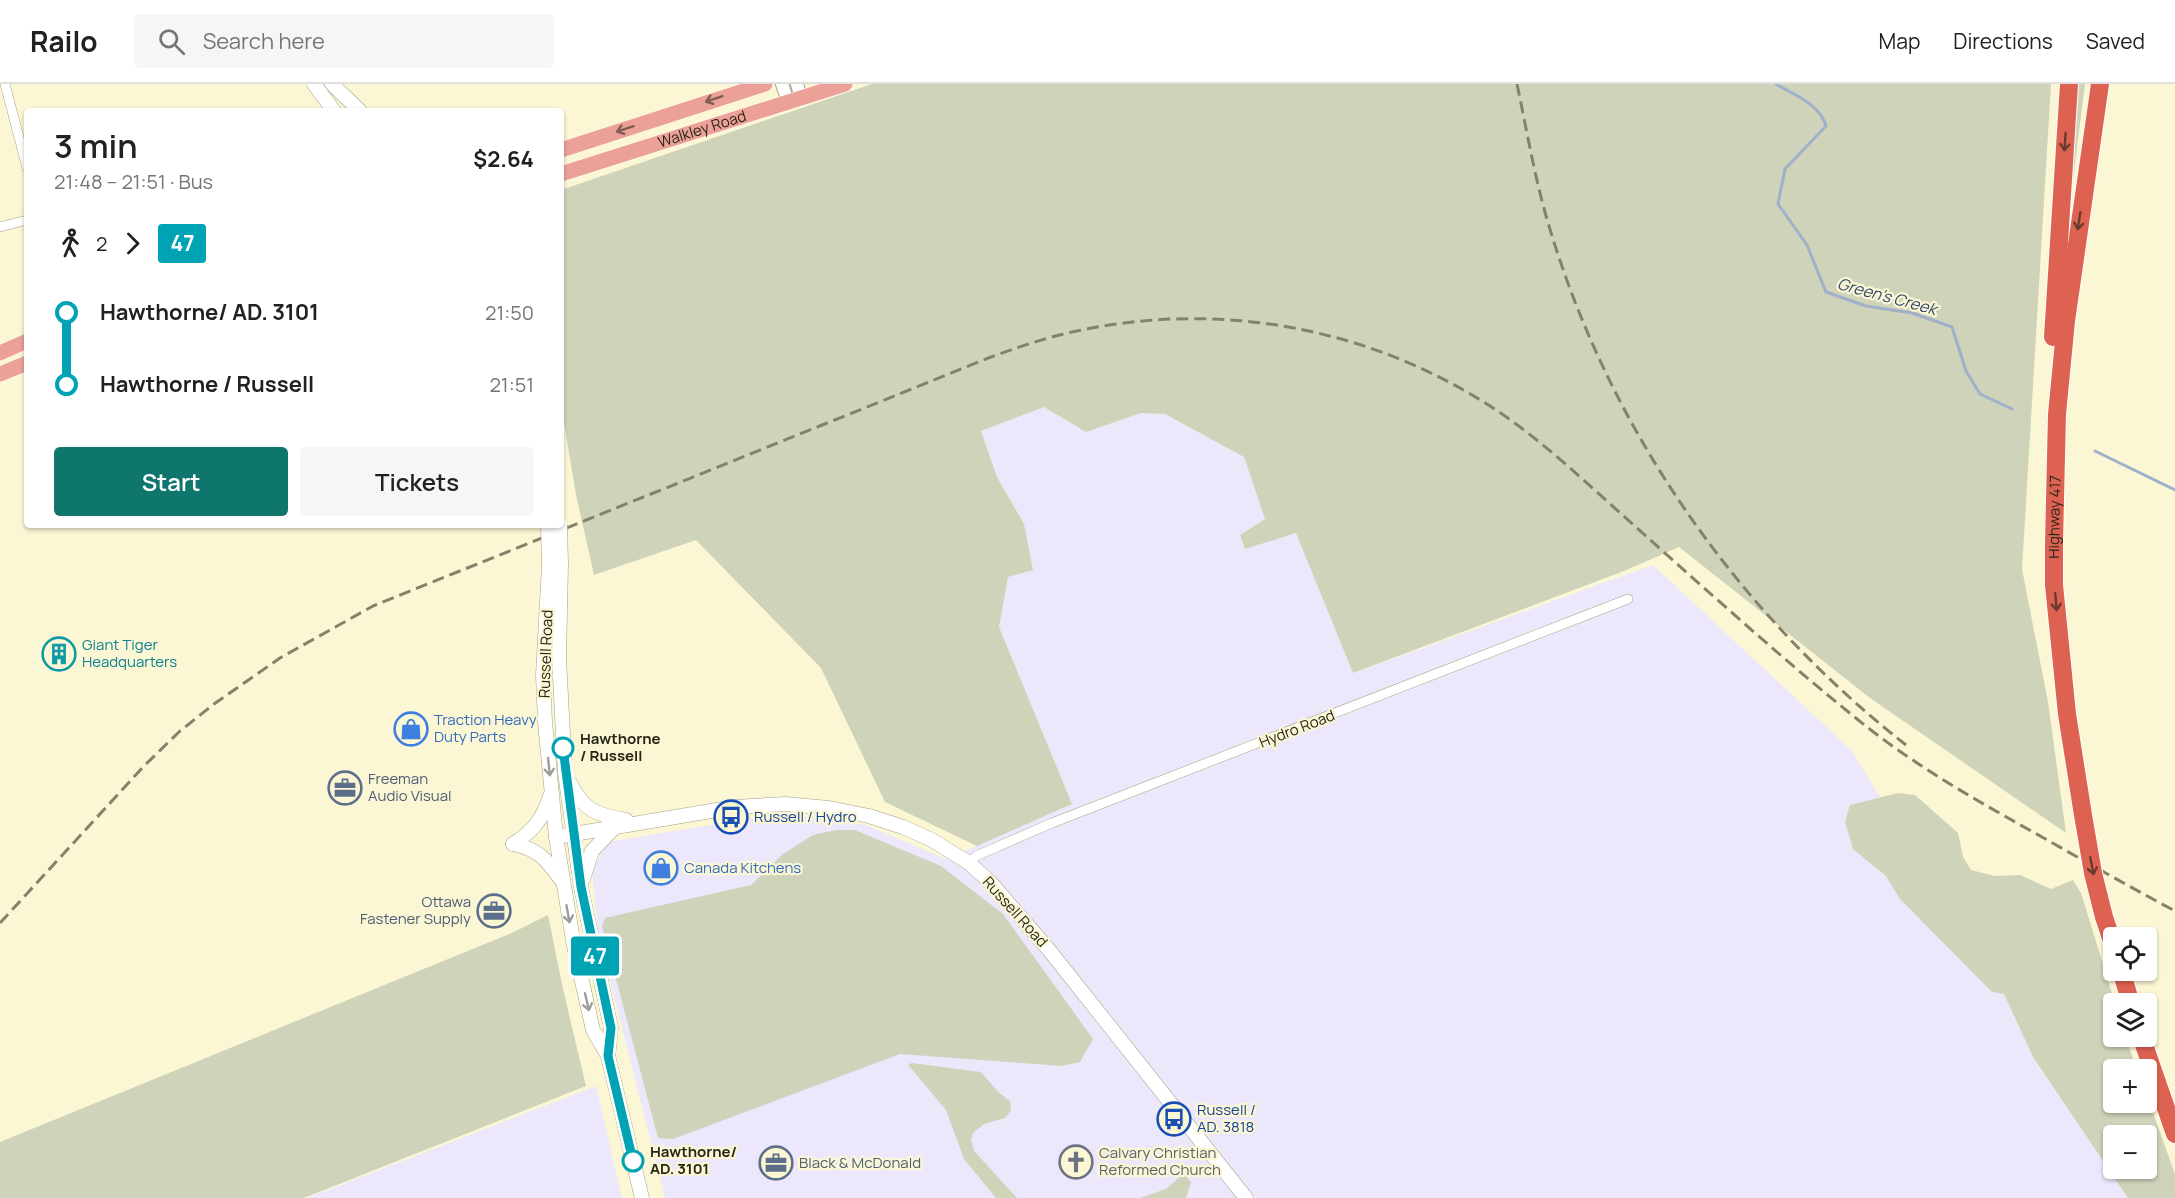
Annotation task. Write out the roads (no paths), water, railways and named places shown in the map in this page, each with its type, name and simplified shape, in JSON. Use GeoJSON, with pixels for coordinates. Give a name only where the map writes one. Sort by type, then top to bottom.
{"type":"FeatureCollection","features":[{"type":"Feature","properties":{"kind":"highway"},"geometry":{"type":"LineString","coordinates":[[2054,543],[2049,492],[2049,438],[2055,294],[2069,84]]}},
{"type":"Feature","properties":{"kind":"highway","name":"Highway 417"},"geometry":{"type":"LineString","coordinates":[[2100,84],[2072,266],[2057,414],[2054,585],[2067,714],[2093,873],[2108,927]]}},
{"type":"Feature","properties":{"kind":"highway"},"geometry":{"type":"LineString","coordinates":[[2145,1047],[2175,1134]]}},
{"type":"Feature","properties":{"kind":"main road"},"geometry":{"type":"LineString","coordinates":[[314,84],[332,108]]}},
{"type":"Feature","properties":{"kind":"main road"},"geometry":{"type":"LineString","coordinates":[[332,84],[357,108]]}},
{"type":"Feature","properties":{"kind":"main road","name":"Walkley Road"},"geometry":{"type":"LineString","coordinates":[[564,149],[749,86],[765,84]]}},
{"type":"Feature","properties":{"kind":"main road","name":"Walkley Road"},"geometry":{"type":"LineString","coordinates":[[564,173],[795,95],[845,84]]}},
{"type":"Feature","properties":{"kind":"main road"},"geometry":{"type":"LineString","coordinates":[[0,352],[24,342]]}},
{"type":"Feature","properties":{"kind":"main road"},"geometry":{"type":"LineString","coordinates":[[0,374],[24,364]]}},
{"type":"Feature","properties":{"kind":"main road","name":"Russell Road"},"geometry":{"type":"LineString","coordinates":[[549,528],[555,565],[566,774],[574,833]]}},
{"type":"Feature","properties":{"kind":"main road","name":"Russell Road"},"geometry":{"type":"LineString","coordinates":[[560,528],[543,675],[556,837],[637,822],[748,806],[785,804],[829,808],[868,816],[903,827],[932,840],[969,864],[992,884],[1049,950],[1246,1198]]}},
{"type":"Feature","properties":{"kind":"main road"},"geometry":{"type":"LineString","coordinates":[[566,774],[578,797],[589,809],[602,815],[637,822]]}},
{"type":"Feature","properties":{"kind":"main road"},"geometry":{"type":"LineString","coordinates":[[551,791],[539,823],[513,844],[530,848],[542,855],[563,882]]}},
{"type":"Feature","properties":{"kind":"main road"},"geometry":{"type":"LineString","coordinates":[[581,887],[592,851],[617,826]]}},
{"type":"Feature","properties":{"kind":"main road"},"geometry":{"type":"LineString","coordinates":[[574,833],[581,887],[611,1028],[608,1056]]}},
{"type":"Feature","properties":{"kind":"main road"},"geometry":{"type":"LineString","coordinates":[[556,837],[574,946],[593,1030],[608,1056],[642,1198]]}},
{"type":"Feature","properties":{"kind":"street"},"geometry":{"type":"LineString","coordinates":[[5,84],[24,156]]}},
{"type":"Feature","properties":{"kind":"street"},"geometry":{"type":"LineString","coordinates":[[782,84],[795,95]]}},
{"type":"Feature","properties":{"kind":"street"},"geometry":{"type":"LineString","coordinates":[[0,108],[11,105]]}},
{"type":"Feature","properties":{"kind":"street"},"geometry":{"type":"LineString","coordinates":[[0,227],[24,221]]}},
{"type":"Feature","properties":{"kind":"street","name":"Hydro Road"},"geometry":{"type":"LineString","coordinates":[[969,864],[976,856],[1052,823],[1628,599]]}},
{"type":"Feature","properties":{"kind":"waterway","name":"Green's Creek"},"geometry":{"type":"LineString","coordinates":[[1776,84],[1812,106],[1823,118],[1826,126],[1785,169],[1778,204],[1807,245],[1826,292],[1866,306],[1912,313],[1952,327],[1966,371],[1980,394],[2012,409]]}},
{"type":"Feature","properties":{"kind":"waterway","name":"Green's Creek"},"geometry":{"type":"LineString","coordinates":[[2095,451],[2175,490]]}},
{"type":"Feature","properties":{"kind":"railway"},"geometry":{"type":"LineString","coordinates":[[1517,84],[1544,209],[1575,302],[1607,375],[1644,445],[1687,513],[1735,577],[1788,637],[1845,693],[1906,745]]}},
{"type":"Feature","properties":{"kind":"railway"},"geometry":{"type":"LineString","coordinates":[[0,923],[144,766],[180,731],[280,658],[373,606],[1002,353],[1077,331],[1129,322],[1182,319],[1234,320],[1286,327],[1337,338],[1387,354],[1436,375],[1482,401],[1523,429],[1562,461],[1779,654],[1888,743],[1974,799],[2175,911]]}},
{"type":"Feature","properties":{"kind":"place","name":"Giant Tiger Headquarters"},"geometry":{"type":"Point","coordinates":[59,654]}},
{"type":"Feature","properties":{"kind":"place","name":"Traction Heavy Duty Parts"},"geometry":{"type":"Point","coordinates":[411,729]}},
{"type":"Feature","properties":{"kind":"place","name":"Hawthorne / Russell"},"geometry":{"type":"Point","coordinates":[563,748]}},
{"type":"Feature","properties":{"kind":"place","name":"Freeman Audio Visual"},"geometry":{"type":"Point","coordinates":[345,788]}},
{"type":"Feature","properties":{"kind":"place","name":"Russell / Hydro"},"geometry":{"type":"Point","coordinates":[731,817]}},
{"type":"Feature","properties":{"kind":"place","name":"Canada Kitchens"},"geometry":{"type":"Point","coordinates":[661,868]}},
{"type":"Feature","properties":{"kind":"place","name":"Ottawa Fastener Supply"},"geometry":{"type":"Point","coordinates":[494,911]}},
{"type":"Feature","properties":{"kind":"place","name":"Russell / AD. 3818"},"geometry":{"type":"Point","coordinates":[1174,1119]}},
{"type":"Feature","properties":{"kind":"place","name":"Hawthorne/ AD. 3101"},"geometry":{"type":"Point","coordinates":[633,1161]}},
{"type":"Feature","properties":{"kind":"place","name":"Calvary Christian Reformed Church"},"geometry":{"type":"Point","coordinates":[1076,1162]}},
{"type":"Feature","properties":{"kind":"place","name":"Black & McDonald"},"geometry":{"type":"Point","coordinates":[776,1163]}}]}
